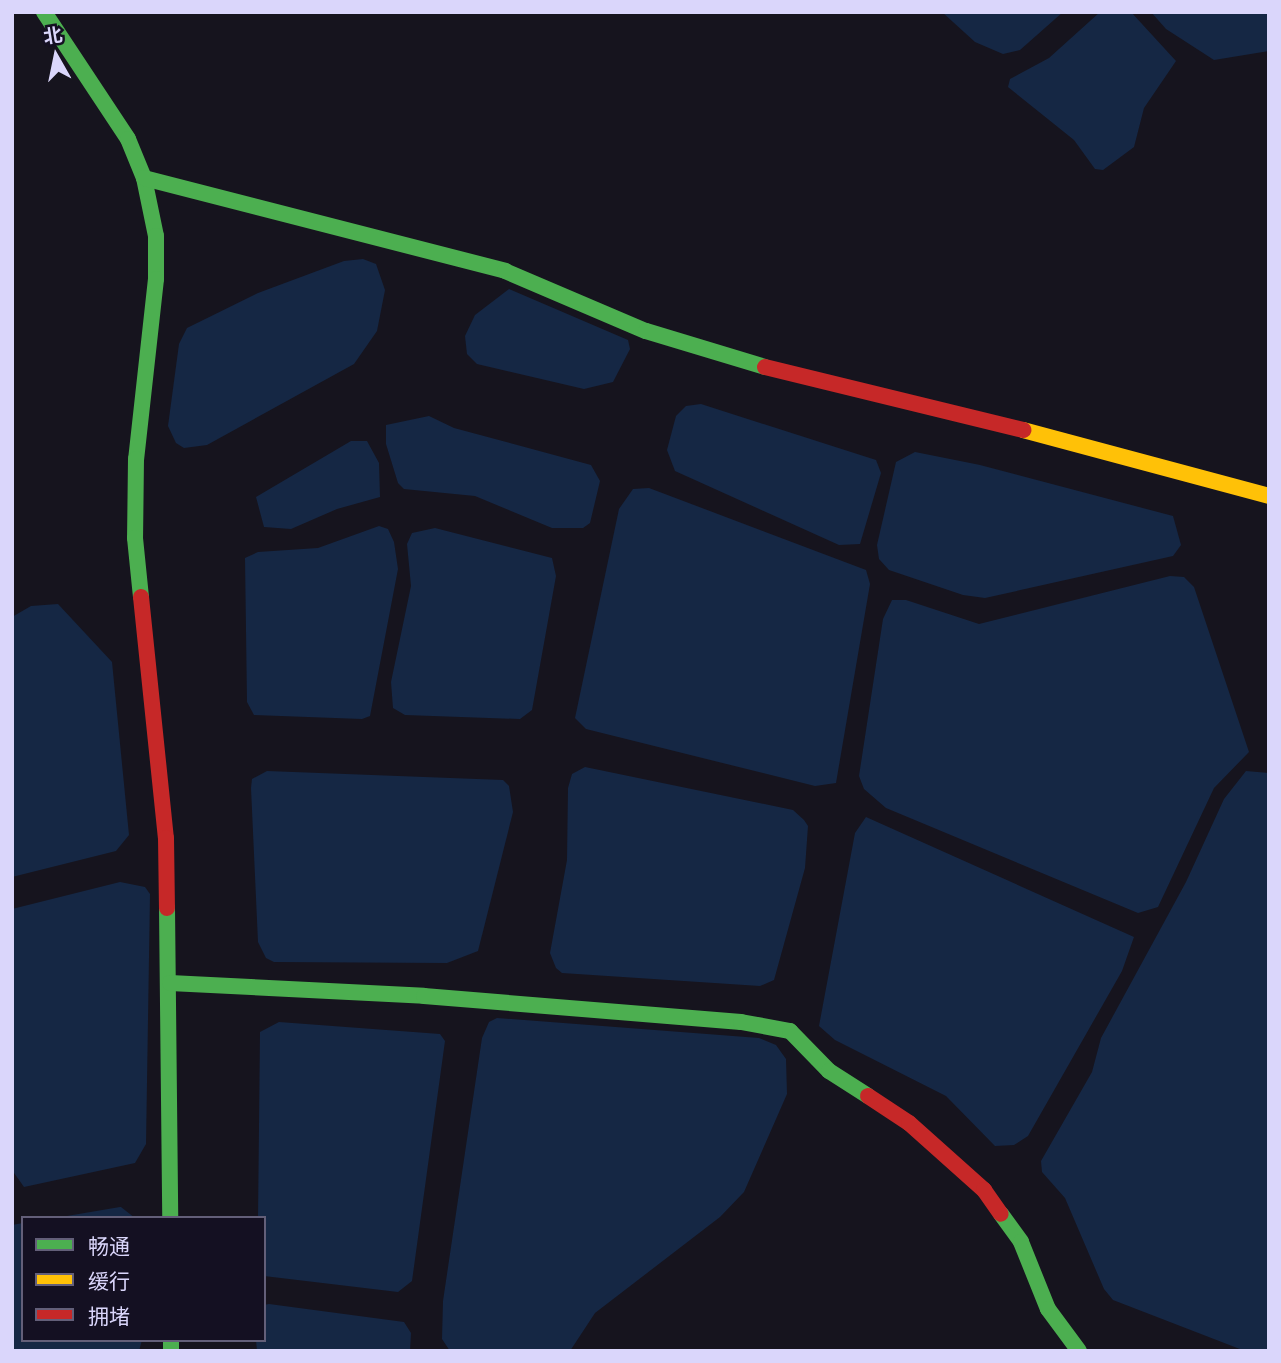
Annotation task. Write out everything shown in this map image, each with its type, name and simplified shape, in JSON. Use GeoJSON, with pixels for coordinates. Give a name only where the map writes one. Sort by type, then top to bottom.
{"type":"FeatureCollection","features":[{"type":"Feature","properties":{"kind":"street"},"geometry":{"type":"LineString","coordinates":[[44,12],[118,120],[144,178],[157,258],[136,459],[135,538],[162,786],[170,983],[170,1216]]}},
{"type":"Feature","properties":{"kind":"street"},"geometry":{"type":"LineString","coordinates":[[144,178],[505,271],[634,326],[740,361],[1181,469],[1269,496]]}},
{"type":"Feature","properties":{"kind":"street"},"geometry":{"type":"LineString","coordinates":[[170,983],[451,999],[741,1022],[790,1031],[829,1071],[909,1123],[984,1190],[1021,1242],[1048,1309],[1079,1351]]}},
{"type":"Feature","properties":{"kind":"water"},"geometry":{"type":"Polygon","coordinates":[[[942,12],[1063,12],[1020,50],[1003,54],[975,42],[942,12]]]}},
{"type":"Feature","properties":{"kind":"water"},"geometry":{"type":"Polygon","coordinates":[[[1100,12],[1131,12],[1176,61],[1144,108],[1134,147],[1103,170],[1095,169],[1074,140],[1008,87],[1010,79],[1049,58],[1100,12]]]}},
{"type":"Feature","properties":{"kind":"water"},"geometry":{"type":"Polygon","coordinates":[[[1151,12],[1269,12],[1269,51],[1214,60],[1166,29],[1151,12]]]}},
{"type":"Feature","properties":{"kind":"water"},"geometry":{"type":"Polygon","coordinates":[[[363,259],[376,264],[385,290],[377,331],[354,364],[207,445],[184,448],[176,443],[168,426],[179,344],[187,328],[258,293],[344,261],[363,259]]]}},
{"type":"Feature","properties":{"kind":"water"},"geometry":{"type":"Polygon","coordinates":[[[509,289],[628,340],[630,349],[613,382],[584,389],[477,364],[467,354],[465,336],[475,315],[509,289]]]}},
{"type":"Feature","properties":{"kind":"water"},"geometry":{"type":"Polygon","coordinates":[[[701,404],[876,460],[881,473],[860,544],[839,545],[675,471],[667,450],[676,416],[686,406],[701,404]]]}},
{"type":"Feature","properties":{"kind":"water"},"geometry":{"type":"Polygon","coordinates":[[[429,416],[454,428],[591,465],[600,481],[590,523],[583,528],[552,528],[475,496],[404,489],[398,483],[386,444],[386,425],[429,416]]]}},
{"type":"Feature","properties":{"kind":"water"},"geometry":{"type":"Polygon","coordinates":[[[351,441],[367,441],[379,463],[380,497],[337,509],[291,529],[264,527],[256,497],[351,441]]]}},
{"type":"Feature","properties":{"kind":"water"},"geometry":{"type":"Polygon","coordinates":[[[915,452],[980,465],[1173,516],[1181,545],[1173,556],[985,598],[963,595],[889,570],[879,559],[877,545],[896,462],[915,452]]]}},
{"type":"Feature","properties":{"kind":"water"},"geometry":{"type":"Polygon","coordinates":[[[649,488],[866,570],[870,584],[836,783],[815,786],[586,729],[575,718],[619,509],[633,489],[649,488]]]}},
{"type":"Feature","properties":{"kind":"water"},"geometry":{"type":"Polygon","coordinates":[[[379,526],[388,529],[394,542],[398,569],[370,716],[362,719],[254,715],[247,702],[245,558],[258,552],[318,548],[379,526]]]}},
{"type":"Feature","properties":{"kind":"water"},"geometry":{"type":"Polygon","coordinates":[[[435,528],[552,558],[556,576],[532,710],[520,719],[405,715],[393,708],[391,682],[411,586],[407,544],[412,533],[435,528]]]}},
{"type":"Feature","properties":{"kind":"water"},"geometry":{"type":"Polygon","coordinates":[[[1170,576],[1184,577],[1194,587],[1249,752],[1214,788],[1158,907],[1138,913],[886,808],[864,789],[859,776],[883,619],[892,600],[906,600],[979,624],[1170,576]]]}},
{"type":"Feature","properties":{"kind":"water"},"geometry":{"type":"Polygon","coordinates":[[[58,604],[112,662],[129,835],[116,851],[12,877],[12,617],[31,606],[58,604]]]}},
{"type":"Feature","properties":{"kind":"water"},"geometry":{"type":"Polygon","coordinates":[[[585,767],[793,810],[804,820],[808,826],[805,868],[774,980],[760,986],[562,973],[556,968],[550,953],[567,860],[568,788],[572,774],[585,767]]]}},
{"type":"Feature","properties":{"kind":"water"},"geometry":{"type":"Polygon","coordinates":[[[267,771],[503,780],[509,786],[513,812],[478,951],[447,963],[274,962],[266,958],[258,942],[251,788],[252,779],[267,771]]]}},
{"type":"Feature","properties":{"kind":"water"},"geometry":{"type":"Polygon","coordinates":[[[1246,771],[1269,773],[1269,1351],[1245,1351],[1113,1300],[1104,1289],[1065,1198],[1042,1172],[1041,1161],[1092,1072],[1101,1038],[1186,882],[1224,799],[1246,771]]]}},
{"type":"Feature","properties":{"kind":"water"},"geometry":{"type":"Polygon","coordinates":[[[866,817],[1134,937],[1122,971],[1028,1136],[1014,1145],[995,1146],[946,1096],[835,1040],[819,1026],[855,833],[866,817]]]}},
{"type":"Feature","properties":{"kind":"water"},"geometry":{"type":"Polygon","coordinates":[[[120,882],[145,887],[150,894],[146,1144],[135,1163],[24,1187],[12,1170],[12,909],[120,882]]]}},
{"type":"Feature","properties":{"kind":"water"},"geometry":{"type":"Polygon","coordinates":[[[497,1018],[759,1038],[776,1045],[786,1059],[787,1094],[744,1192],[720,1217],[595,1313],[570,1351],[450,1351],[442,1339],[443,1301],[482,1038],[489,1022],[497,1018]]]}},
{"type":"Feature","properties":{"kind":"water"},"geometry":{"type":"Polygon","coordinates":[[[279,1022],[440,1034],[445,1041],[412,1281],[398,1292],[266,1276],[266,1216],[258,1216],[260,1032],[279,1022]]]}},
{"type":"Feature","properties":{"kind":"water"},"geometry":{"type":"Polygon","coordinates":[[[120,1207],[132,1216],[67,1216],[120,1207]]]}},
{"type":"Feature","properties":{"kind":"water"},"geometry":{"type":"Polygon","coordinates":[[[21,1223],[21,1342],[141,1342],[139,1351],[12,1351],[12,1225],[21,1223]]]}},
{"type":"Feature","properties":{"kind":"water"},"geometry":{"type":"Polygon","coordinates":[[[266,1305],[404,1322],[411,1333],[410,1351],[257,1351],[256,1342],[266,1342],[266,1305]]]}},
{"type":"Feature","properties":{"kind":"traffic: fast"},"geometry":{"type":"LineString","coordinates":[[44,12],[128,139],[144,178],[156,236],[156,279],[136,459],[135,538],[141,597]]}},
{"type":"Feature","properties":{"kind":"traffic: fast"},"geometry":{"type":"LineString","coordinates":[[144,178],[505,271],[646,331],[765,367]]}},
{"type":"Feature","properties":{"kind":"traffic: fast"},"geometry":{"type":"LineString","coordinates":[[167,908],[170,1216]]}},
{"type":"Feature","properties":{"kind":"traffic: fast"},"geometry":{"type":"LineString","coordinates":[[170,983],[424,996],[741,1022],[790,1031],[829,1071],[868,1096]]}},
{"type":"Feature","properties":{"kind":"traffic: fast"},"geometry":{"type":"LineString","coordinates":[[1001,1214],[1021,1242],[1048,1309],[1079,1351]]}},
{"type":"Feature","properties":{"kind":"traffic: fast"},"geometry":{"type":"LineString","coordinates":[[171,1342],[171,1351]]}},
{"type":"Feature","properties":{"kind":"traffic: slow"},"geometry":{"type":"LineString","coordinates":[[1023,430],[1269,496]]}},
{"type":"Feature","properties":{"kind":"traffic: jam"},"geometry":{"type":"LineString","coordinates":[[765,367],[1023,430]]}},
{"type":"Feature","properties":{"kind":"traffic: jam"},"geometry":{"type":"LineString","coordinates":[[141,597],[166,838],[167,908]]}},
{"type":"Feature","properties":{"kind":"traffic: jam"},"geometry":{"type":"LineString","coordinates":[[868,1096],[909,1123],[984,1190],[1001,1214]]}}]}
